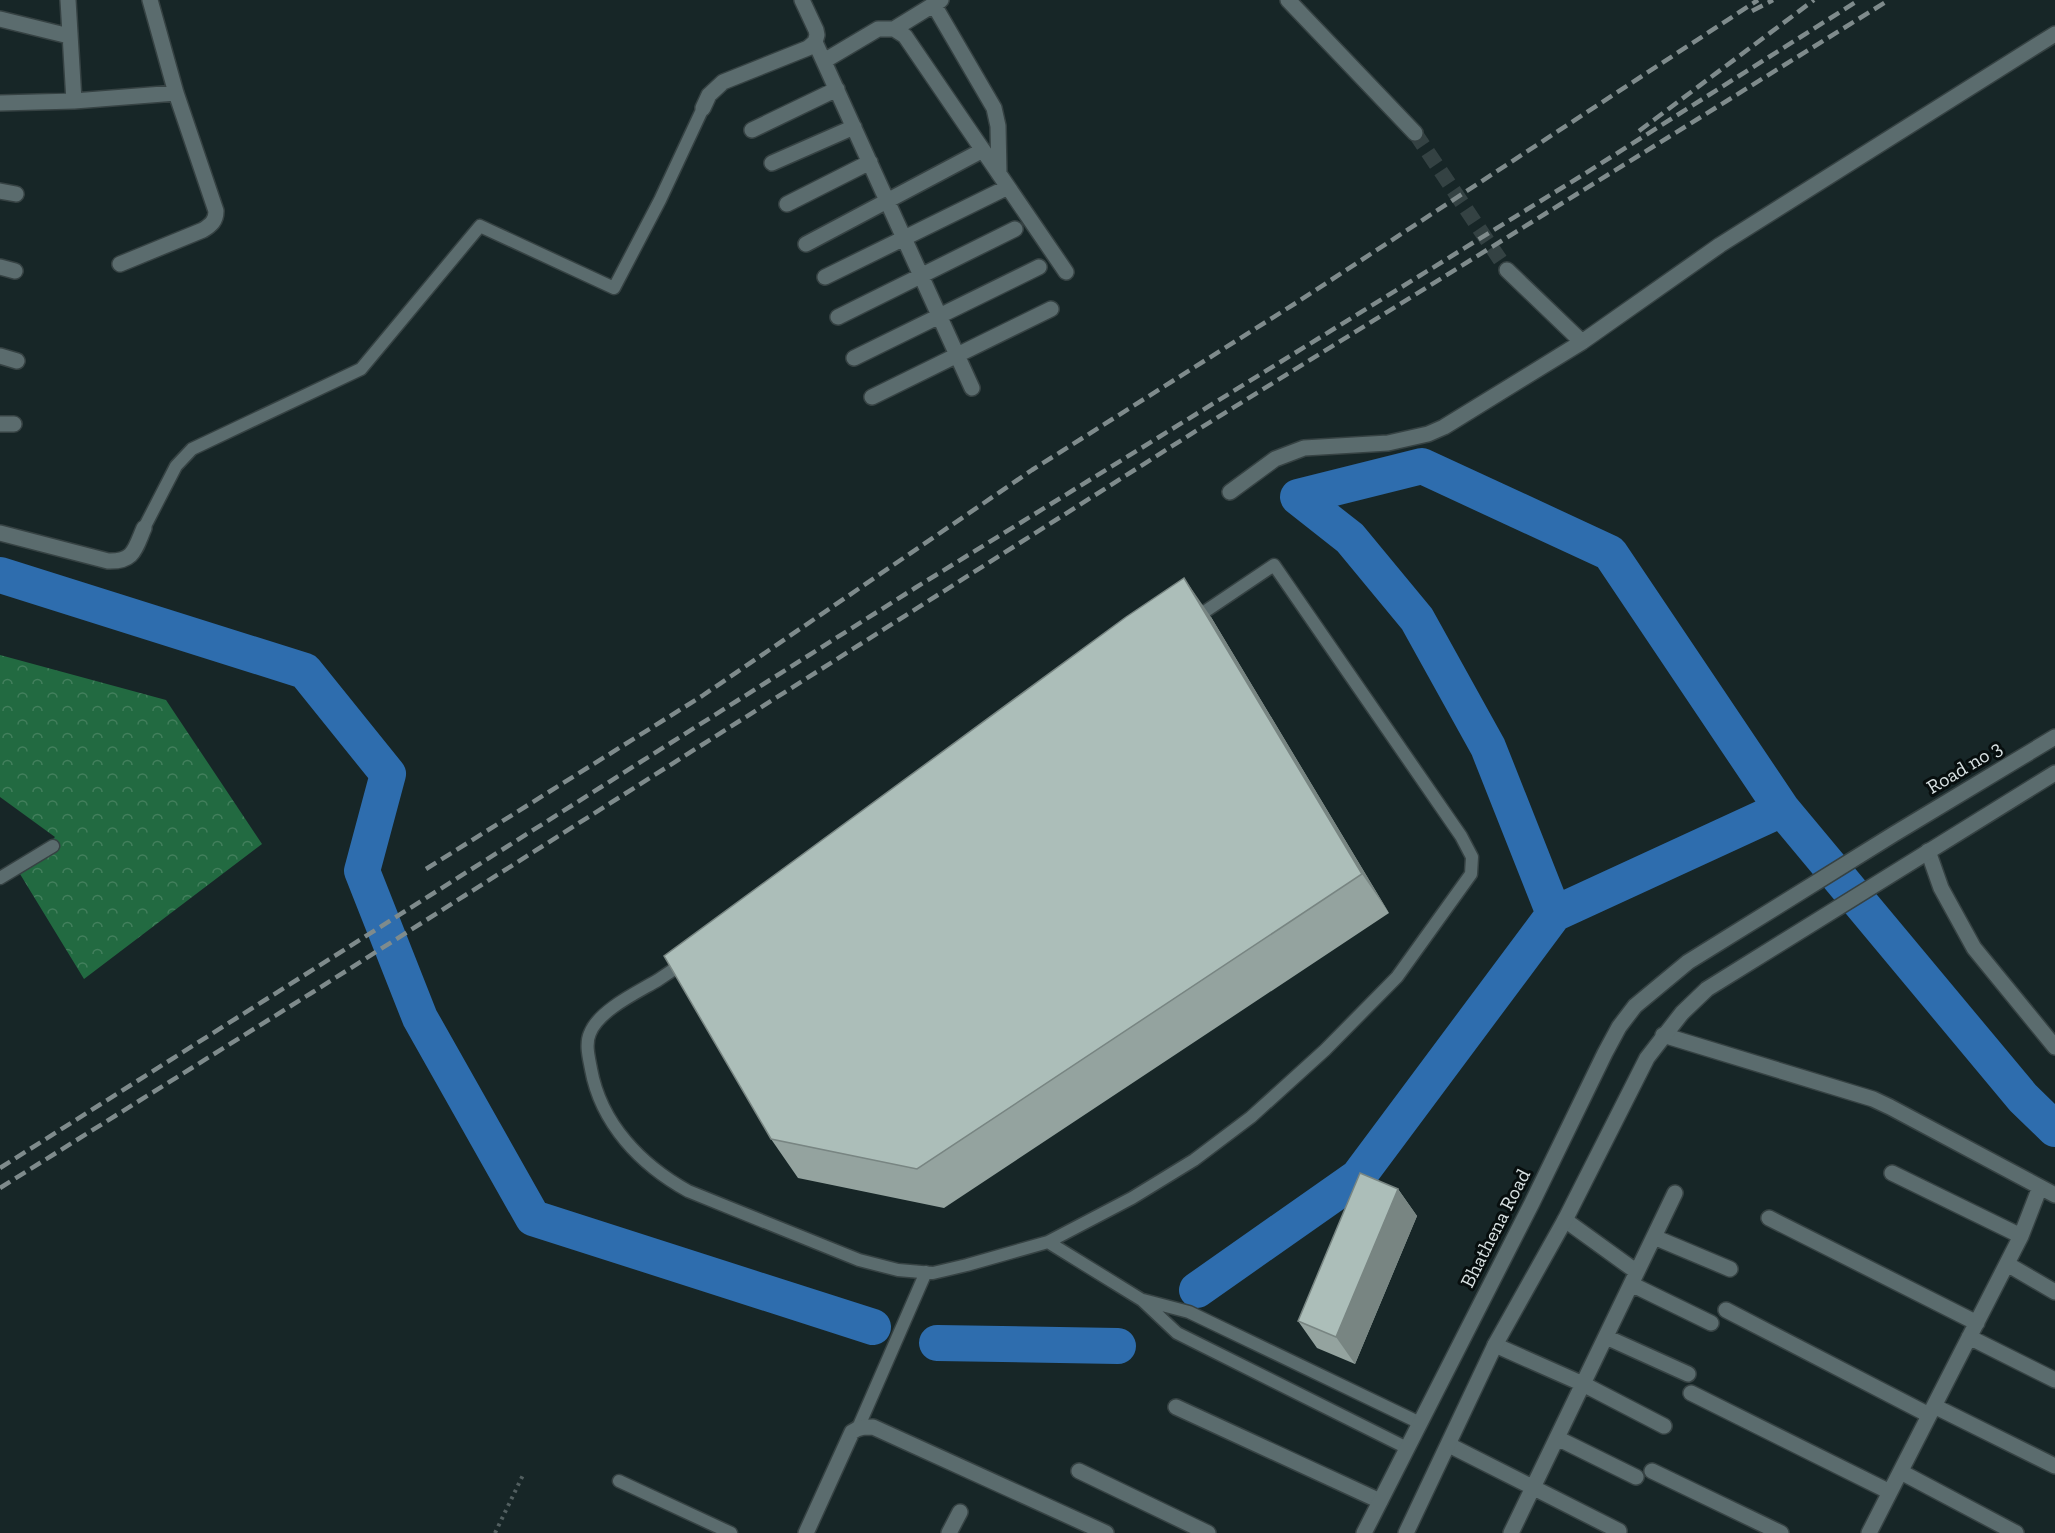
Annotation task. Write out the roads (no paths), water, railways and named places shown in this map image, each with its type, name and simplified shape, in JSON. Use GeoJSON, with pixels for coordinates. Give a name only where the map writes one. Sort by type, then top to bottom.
{"type":"FeatureCollection","features":[{"type":"Feature","properties":{"kind":"street"},"geometry":{"type":"LineString","coordinates":[[68,0],[74,101]]}},
{"type":"Feature","properties":{"kind":"street"},"geometry":{"type":"LineString","coordinates":[[120,264],[203,230],[216,218],[216,211],[176,93],[150,0]]}},
{"type":"Feature","properties":{"kind":"street"},"geometry":{"type":"LineString","coordinates":[[703,108],[709,95],[723,82],[808,48],[815,42],[818,35],[802,0]]}},
{"type":"Feature","properties":{"kind":"street"},"geometry":{"type":"LineString","coordinates":[[1288,0],[1415,133]]}},
{"type":"Feature","properties":{"kind":"street"},"geometry":{"type":"LineString","coordinates":[[824,61],[878,29],[894,29],[937,2],[994,108],[1004,181]]}},
{"type":"Feature","properties":{"kind":"street"},"geometry":{"type":"LineString","coordinates":[[0,19],[69,36]]}},
{"type":"Feature","properties":{"kind":"street"},"geometry":{"type":"LineString","coordinates":[[894,29],[905,36],[1066,272]]}},
{"type":"Feature","properties":{"kind":"street"},"geometry":{"type":"LineString","coordinates":[[1230,492],[1275,459],[1304,448],[1388,443],[1436,431],[1582,342],[1720,245],[2055,34]]}},
{"type":"Feature","properties":{"kind":"street"},"geometry":{"type":"LineString","coordinates":[[815,42],[972,388]]}},
{"type":"Feature","properties":{"kind":"street"},"geometry":{"type":"LineString","coordinates":[[752,130],[837,89]]}},
{"type":"Feature","properties":{"kind":"street"},"geometry":{"type":"LineString","coordinates":[[0,103],[74,101],[176,93]]}},
{"type":"Feature","properties":{"kind":"street"},"geometry":{"type":"LineString","coordinates":[[772,164],[854,127]]}},
{"type":"Feature","properties":{"kind":"street"},"geometry":{"type":"LineString","coordinates":[[806,244],[983,150]]}},
{"type":"Feature","properties":{"kind":"street"},"geometry":{"type":"LineString","coordinates":[[787,204],[870,162]]}},
{"type":"Feature","properties":{"kind":"street"},"geometry":{"type":"LineString","coordinates":[[825,277],[904,238],[1004,181]]}},
{"type":"Feature","properties":{"kind":"street"},"geometry":{"type":"LineString","coordinates":[[0,191],[16,195]]}},
{"type":"Feature","properties":{"kind":"street"},"geometry":{"type":"LineString","coordinates":[[838,317],[1015,229]]}},
{"type":"Feature","properties":{"kind":"street"},"geometry":{"type":"LineString","coordinates":[[854,358],[1039,267]]}},
{"type":"Feature","properties":{"kind":"street"},"geometry":{"type":"LineString","coordinates":[[1507,270],[1582,342]]}},
{"type":"Feature","properties":{"kind":"street"},"geometry":{"type":"LineString","coordinates":[[872,397],[1051,309]]}},
{"type":"Feature","properties":{"kind":"street"},"geometry":{"type":"LineString","coordinates":[[0,356],[18,361]]}},
{"type":"Feature","properties":{"kind":"street"},"geometry":{"type":"LineString","coordinates":[[0,533],[108,561],[118,561],[131,555],[144,528]]}},
{"type":"Feature","properties":{"kind":"street","name":"Road no 3"},"geometry":{"type":"LineString","coordinates":[[1688,962],[2055,737]]}},
{"type":"Feature","properties":{"kind":"street"},"geometry":{"type":"LineString","coordinates":[[1406,1533],[1495,1345],[1565,1220],[1647,1058],[1682,1012],[1707,989],[2055,773]]}},
{"type":"Feature","properties":{"kind":"street"},"geometry":{"type":"LineString","coordinates":[[1928,851],[1941,888],[1974,948],[2055,1047]]}},
{"type":"Feature","properties":{"kind":"street","name":"Bhathena Road"},"geometry":{"type":"LineString","coordinates":[[1364,1533],[1619,1027],[1635,1006],[1688,962]]}},
{"type":"Feature","properties":{"kind":"street"},"geometry":{"type":"LineString","coordinates":[[1663,1035],[1890,1107],[2055,1195]]}},
{"type":"Feature","properties":{"kind":"street"},"geometry":{"type":"LineString","coordinates":[[1892,1173],[2022,1236]]}},
{"type":"Feature","properties":{"kind":"street"},"geometry":{"type":"LineString","coordinates":[[1869,1533],[2022,1236],[2040,1187]]}},
{"type":"Feature","properties":{"kind":"street"},"geometry":{"type":"LineString","coordinates":[[1511,1533],[1675,1193]]}},
{"type":"Feature","properties":{"kind":"street"},"geometry":{"type":"LineString","coordinates":[[1769,1218],[1977,1323]]}},
{"type":"Feature","properties":{"kind":"street"},"geometry":{"type":"LineString","coordinates":[[1565,1220],[1634,1278],[1711,1323]]}},
{"type":"Feature","properties":{"kind":"street"},"geometry":{"type":"LineString","coordinates":[[1654,1237],[1730,1269]]}},
{"type":"Feature","properties":{"kind":"street"},"geometry":{"type":"LineString","coordinates":[[2007,1264],[2055,1292]]}},
{"type":"Feature","properties":{"kind":"street"},"geometry":{"type":"LineString","coordinates":[[1726,1310],[1932,1411],[2055,1466]]}},
{"type":"Feature","properties":{"kind":"street"},"geometry":{"type":"LineString","coordinates":[[1606,1337],[1688,1374]]}},
{"type":"Feature","properties":{"kind":"street"},"geometry":{"type":"LineString","coordinates":[[1970,1337],[2055,1380]]}},
{"type":"Feature","properties":{"kind":"street"},"geometry":{"type":"LineString","coordinates":[[1495,1345],[1583,1384],[1664,1426]]}},
{"type":"Feature","properties":{"kind":"street"},"geometry":{"type":"LineString","coordinates":[[1691,1393],[1890,1492]]}},
{"type":"Feature","properties":{"kind":"street"},"geometry":{"type":"LineString","coordinates":[[1176,1407],[1380,1502]]}},
{"type":"Feature","properties":{"kind":"street"},"geometry":{"type":"LineString","coordinates":[[806,1533],[852,1432],[858,1428],[873,1427],[1075,1526],[1106,1533]]}},
{"type":"Feature","properties":{"kind":"street"},"geometry":{"type":"LineString","coordinates":[[1557,1438],[1636,1477]]}},
{"type":"Feature","properties":{"kind":"street"},"geometry":{"type":"LineString","coordinates":[[1449,1445],[1619,1531]]}},
{"type":"Feature","properties":{"kind":"street"},"geometry":{"type":"LineString","coordinates":[[1078,1471],[1208,1533]]}},
{"type":"Feature","properties":{"kind":"street"},"geometry":{"type":"LineString","coordinates":[[1652,1471],[1781,1533]]}},
{"type":"Feature","properties":{"kind":"street"},"geometry":{"type":"LineString","coordinates":[[1901,1472],[2016,1533]]}},
{"type":"Feature","properties":{"kind":"street"},"geometry":{"type":"LineString","coordinates":[[949,1533],[960,1512]]}},
{"type":"Feature","properties":{"kind":"lane"},"geometry":{"type":"LineString","coordinates":[[144,528],[176,465],[192,449],[361,369],[480,226],[614,288],[660,200],[703,108]]}},
{"type":"Feature","properties":{"kind":"lane"},"geometry":{"type":"LineString","coordinates":[[1274,565],[1461,836],[1472,857],[1471,874],[1397,977],[1325,1050],[1251,1118],[1194,1160],[1132,1198],[1048,1242],[967,1265],[933,1273],[926,1272],[898,1270],[859,1260],[688,1191],[664,1178],[636,1154],[616,1130],[606,1111],[592,1076],[588,1042],[590,1032],[597,1021],[611,1009],[1274,565]]}},
{"type":"Feature","properties":{"kind":"lane"},"geometry":{"type":"LineString","coordinates":[[0,878],[53,846]]}},
{"type":"Feature","properties":{"kind":"lane"},"geometry":{"type":"LineString","coordinates":[[1048,1242],[1142,1300],[1177,1333],[1407,1448]]}},
{"type":"Feature","properties":{"kind":"lane"},"geometry":{"type":"LineString","coordinates":[[858,1428],[926,1272]]}},
{"type":"Feature","properties":{"kind":"lane"},"geometry":{"type":"LineString","coordinates":[[1142,1300],[1189,1312],[1420,1423]]}},
{"type":"Feature","properties":{"kind":"lane"},"geometry":{"type":"LineString","coordinates":[[619,1481],[731,1533]]}},
{"type":"Feature","properties":{"kind":"waterway"},"geometry":{"type":"LineString","coordinates":[[1197,1290],[1358,1177],[1554,914],[1488,747],[1417,619],[1350,538],[1298,497],[1422,466],[1610,553],[1782,809],[2023,1098],[2055,1129]]}},
{"type":"Feature","properties":{"kind":"waterway"},"geometry":{"type":"LineString","coordinates":[[0,575],[305,671],[388,774],[362,871],[420,1018],[533,1218],[873,1327]]}},
{"type":"Feature","properties":{"kind":"waterway"},"geometry":{"type":"LineString","coordinates":[[1554,914],[1782,809]]}},
{"type":"Feature","properties":{"kind":"waterway"},"geometry":{"type":"LineString","coordinates":[[937,1343],[1118,1346]]}},
{"type":"Feature","properties":{"kind":"tunnel"},"geometry":{"type":"LineString","coordinates":[[1415,133],[1507,270]]}},
{"type":"Feature","properties":{"kind":"railway"},"geometry":{"type":"LineString","coordinates":[[426,869],[702,696],[1032,470],[1299,301],[1758,0]]}},
{"type":"Feature","properties":{"kind":"railway"},"geometry":{"type":"LineString","coordinates":[[1752,11],[1773,0]]}},
{"type":"Feature","properties":{"kind":"railway"},"geometry":{"type":"LineString","coordinates":[[1639,131],[1814,0]]}},
{"type":"Feature","properties":{"kind":"railway"},"geometry":{"type":"LineString","coordinates":[[0,1168],[915,588],[1581,176],[1859,0]]}},
{"type":"Feature","properties":{"kind":"railway"},"geometry":{"type":"LineString","coordinates":[[0,1188],[313,992],[1199,429],[1889,0]]}}]}
